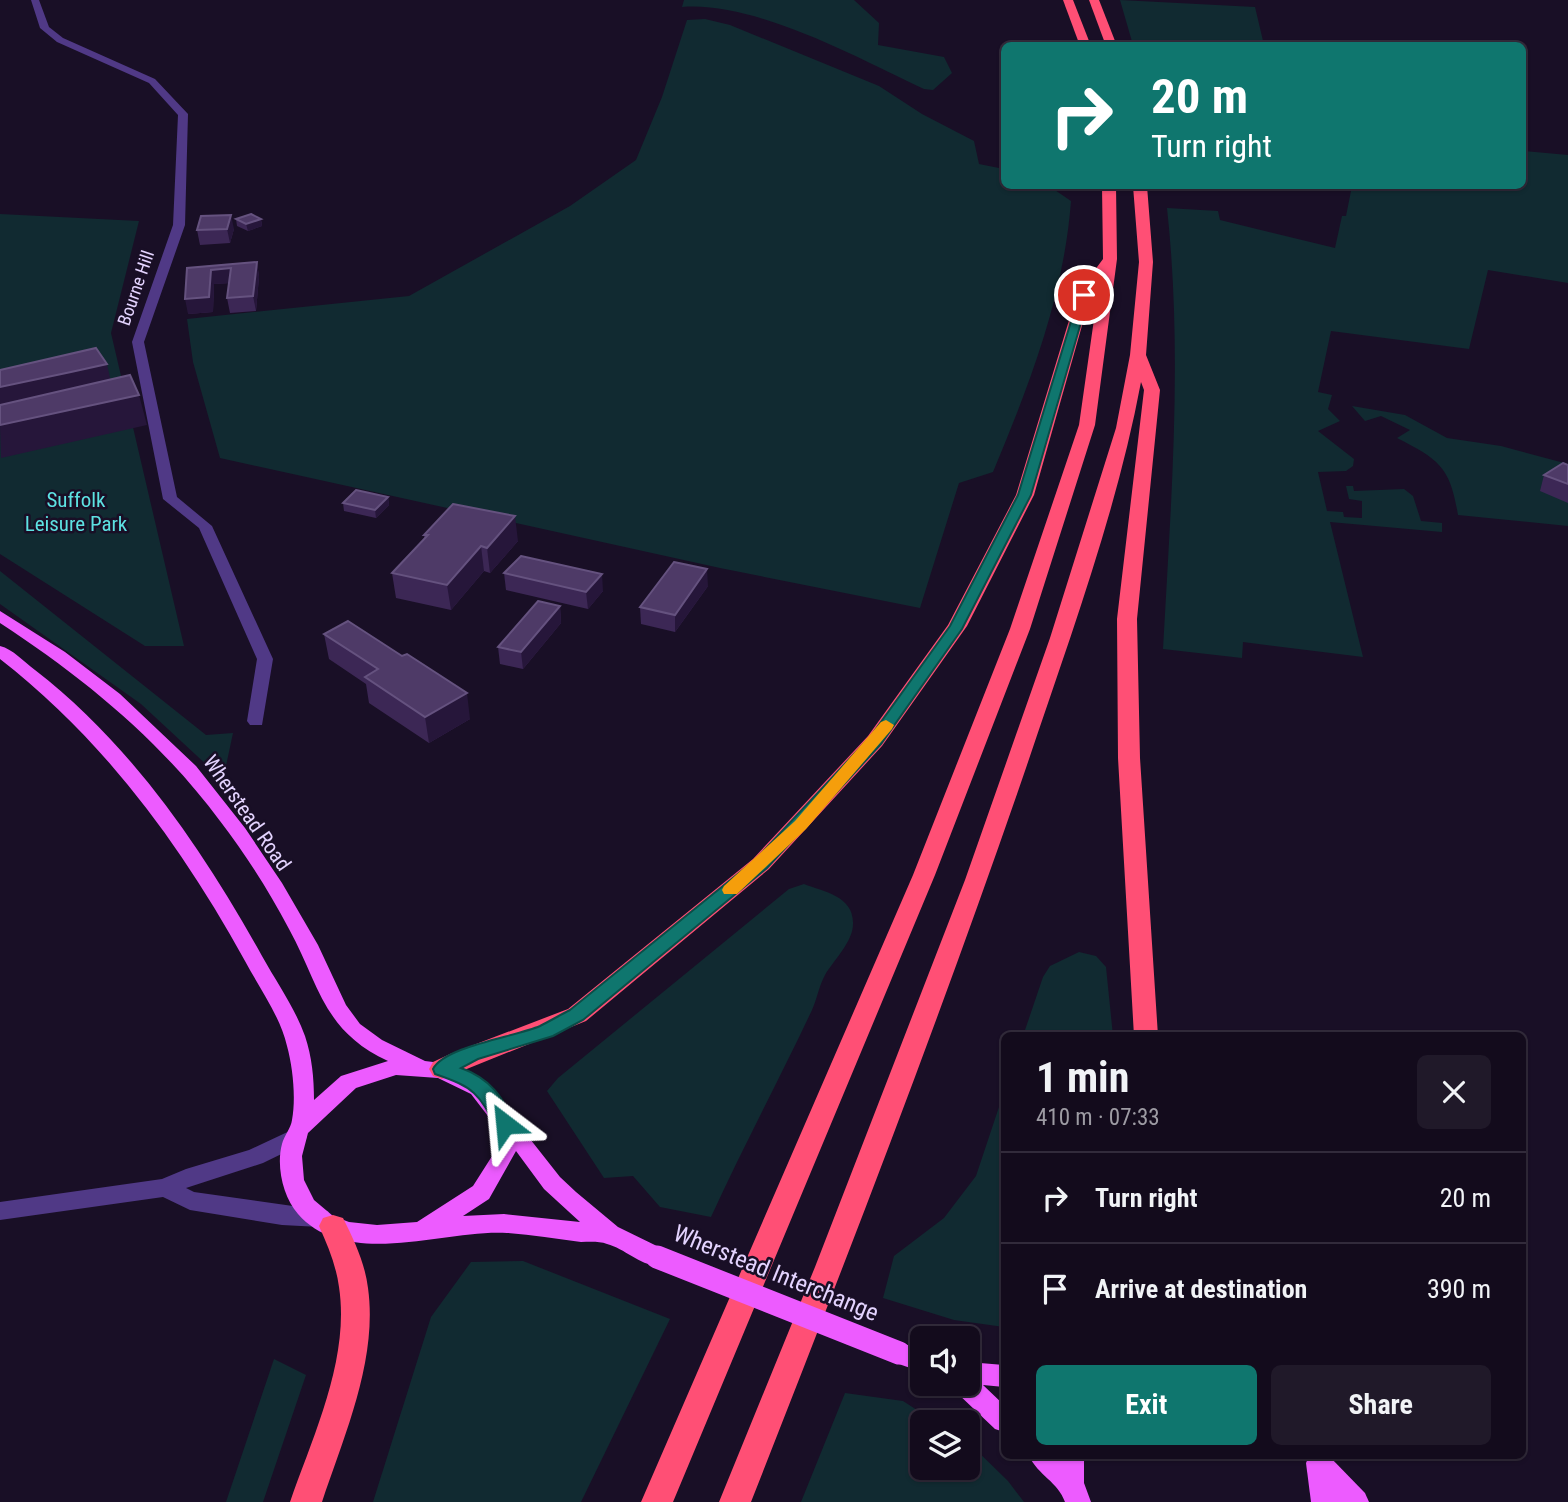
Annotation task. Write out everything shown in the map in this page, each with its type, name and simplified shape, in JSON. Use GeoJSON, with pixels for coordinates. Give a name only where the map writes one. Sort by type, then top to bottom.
{"type":"FeatureCollection","features":[{"type":"Feature","properties":{"kind":"highway"},"geometry":{"type":"LineString","coordinates":[[1068,0],[1084,42]]}},
{"type":"Feature","properties":{"kind":"highway"},"geometry":{"type":"LineString","coordinates":[[1094,0],[1110,42]]}},
{"type":"Feature","properties":{"kind":"highway"},"geometry":{"type":"LineString","coordinates":[[656,1502],[919,888],[1020,629],[1087,425],[1110,259],[1109,189]]}},
{"type":"Feature","properties":{"kind":"highway"},"geometry":{"type":"LineString","coordinates":[[735,1502],[829,1267],[980,868],[1060,638],[1124,428],[1138,355],[1146,262],[1140,189]]}},
{"type":"Feature","properties":{"kind":"highway"},"geometry":{"type":"LineString","coordinates":[[442,1069],[474,1053],[505,1046],[547,1031],[577,1015],[761,864],[875,741],[957,626],[1024,495],[1084,295],[1110,259]]}},
{"type":"Feature","properties":{"kind":"highway"},"geometry":{"type":"LineString","coordinates":[[1138,355],[1152,390],[1127,619],[1129,758],[1146,1032]]}},
{"type":"Feature","properties":{"kind":"highway"},"geometry":{"type":"LineString","coordinates":[[306,1502],[339,1406],[352,1344],[354,1299],[349,1263],[326,1222]]}},
{"type":"Feature","properties":{"kind":"main road","name":"Wherstead Road"},"geometry":{"type":"LineString","coordinates":[[0,616],[59,654],[129,707],[177,755],[251,853],[307,943],[341,1014],[352,1028],[375,1046],[418,1066]]}},
{"type":"Feature","properties":{"kind":"main road"},"geometry":{"type":"LineString","coordinates":[[0,651],[85,724],[161,811],[238,927],[298,1044],[300,1129],[290,1169],[296,1192],[310,1212],[326,1222]]}},
{"type":"Feature","properties":{"kind":"main road","name":"Wherstead Interchange"},"geometry":{"type":"LineString","coordinates":[[300,1129],[327,1096],[357,1078],[384,1070],[418,1066],[442,1069],[465,1077],[483,1089],[497,1105],[502,1117],[552,1183],[610,1234],[657,1256],[910,1357]]}},
{"type":"Feature","properties":{"kind":"main road","name":"Wherstead Interchange"},"geometry":{"type":"LineString","coordinates":[[424,1229],[456,1214],[482,1193],[499,1167],[506,1146],[502,1117]]}},
{"type":"Feature","properties":{"kind":"main road","name":"Wherstead Interchange"},"geometry":{"type":"LineString","coordinates":[[326,1222],[362,1235],[392,1235],[488,1223],[610,1234]]}},
{"type":"Feature","properties":{"kind":"main road"},"geometry":{"type":"LineString","coordinates":[[980,1374],[1001,1376]]}},
{"type":"Feature","properties":{"kind":"main road"},"geometry":{"type":"LineString","coordinates":[[978,1396],[1001,1418]]}},
{"type":"Feature","properties":{"kind":"main road"},"geometry":{"type":"LineString","coordinates":[[1045,1459],[1075,1492]]}},
{"type":"Feature","properties":{"kind":"main road"},"geometry":{"type":"LineString","coordinates":[[1071,1459],[1075,1492]]}},
{"type":"Feature","properties":{"kind":"main road"},"geometry":{"type":"LineString","coordinates":[[1317,1460],[1324,1483],[1324,1502]]}},
{"type":"Feature","properties":{"kind":"main road"},"geometry":{"type":"LineString","coordinates":[[1317,1460],[1356,1502]]}},
{"type":"Feature","properties":{"kind":"street","name":"Bourne Hill"},"geometry":{"type":"LineString","coordinates":[[35,0],[45,28],[60,40],[152,81],[183,114],[179,225],[138,342],[170,499],[205,526],[265,659],[256,721]]}},
{"type":"Feature","properties":{"kind":"street"},"geometry":{"type":"LineString","coordinates":[[0,1211],[166,1188],[194,1175],[255,1157],[300,1129]]}},
{"type":"Feature","properties":{"kind":"street"},"geometry":{"type":"LineString","coordinates":[[166,1188],[191,1201],[326,1222]]}},
{"type":"Feature","properties":{"kind":"green space"},"geometry":{"type":"Polygon","coordinates":[[[684,0],[854,0],[879,23],[878,45],[944,57],[952,73],[933,90],[924,89],[806,34],[741,13],[682,7],[684,0]]]}},
{"type":"Feature","properties":{"kind":"green space"},"geometry":{"type":"Polygon","coordinates":[[[1120,0],[1255,7],[1263,42],[1132,42],[1120,0]]]}},
{"type":"Feature","properties":{"kind":"green space"},"geometry":{"type":"Polygon","coordinates":[[[705,19],[730,25],[879,86],[922,114],[974,141],[979,164],[1001,168],[1001,189],[1053,189],[1071,201],[1061,271],[1032,374],[993,472],[959,483],[920,608],[720,568],[220,458],[193,362],[187,319],[409,296],[570,206],[636,160],[662,97],[687,20],[705,19]]]}},
{"type":"Feature","properties":{"kind":"green space"},"geometry":{"type":"Polygon","coordinates":[[[1526,151],[1568,155],[1568,283],[1488,270],[1469,349],[1331,331],[1318,392],[1332,395],[1328,409],[1340,421],[1318,431],[1354,459],[1353,466],[1346,471],[1318,472],[1327,511],[1343,512],[1344,517],[1362,518],[1362,501],[1349,499],[1346,486],[1353,486],[1354,491],[1404,489],[1413,496],[1421,521],[1442,523],[1442,532],[1330,522],[1363,657],[1243,642],[1242,658],[1163,649],[1175,373],[1172,263],[1167,208],[1218,211],[1220,220],[1335,248],[1342,216],[1346,216],[1351,189],[1526,189],[1526,151]]]}},
{"type":"Feature","properties":{"kind":"green space","name":"Suffolk Leisure Park"},"geometry":{"type":"Polygon","coordinates":[[[0,214],[139,221],[111,333],[184,646],[145,646],[0,554],[0,214]]]}},
{"type":"Feature","properties":{"kind":"green space"},"geometry":{"type":"Polygon","coordinates":[[[1352,406],[1405,415],[1447,438],[1501,446],[1568,464],[1568,526],[1458,515],[1451,486],[1441,467],[1424,453],[1397,438],[1410,430],[1381,416],[1365,421],[1352,406]]]}},
{"type":"Feature","properties":{"kind":"green space"},"geometry":{"type":"Polygon","coordinates":[[[0,571],[206,735],[233,733],[223,780],[141,704],[0,604],[0,571]]]}},
{"type":"Feature","properties":{"kind":"green space"},"geometry":{"type":"Polygon","coordinates":[[[804,884],[843,901],[852,915],[852,931],[825,975],[812,1010],[711,1217],[660,1207],[633,1176],[604,1178],[547,1091],[558,1078],[789,889],[804,884]]]}},
{"type":"Feature","properties":{"kind":"green space"},"geometry":{"type":"Polygon","coordinates":[[[1079,952],[1096,956],[1106,967],[1113,1032],[1024,1032],[1043,977],[1050,966],[1079,952]]]}},
{"type":"Feature","properties":{"kind":"green space"},"geometry":{"type":"Polygon","coordinates":[[[1001,1101],[1001,1327],[954,1320],[883,1298],[894,1256],[944,1218],[976,1176],[1001,1101]]]}},
{"type":"Feature","properties":{"kind":"green space"},"geometry":{"type":"Polygon","coordinates":[[[523,1261],[670,1319],[581,1502],[373,1502],[431,1317],[471,1262],[523,1261]]]}},
{"type":"Feature","properties":{"kind":"green space"},"geometry":{"type":"Polygon","coordinates":[[[274,1359],[306,1375],[263,1502],[226,1502],[274,1359]]]}},
{"type":"Feature","properties":{"kind":"green space"},"geometry":{"type":"Polygon","coordinates":[[[845,1393],[903,1401],[917,1410],[910,1410],[910,1480],[980,1480],[980,1454],[1008,1481],[1024,1502],[801,1502],[845,1393]]]}},
{"type":"Feature","properties":{"kind":"building"},"geometry":{"type":"Polygon","coordinates":[[[251,214],[261,219],[246,224],[236,219],[251,214]]]}},
{"type":"Feature","properties":{"kind":"building"},"geometry":{"type":"Polygon","coordinates":[[[231,215],[227,229],[197,230],[201,216],[231,215]]]}},
{"type":"Feature","properties":{"kind":"building"},"geometry":{"type":"Polygon","coordinates":[[[257,262],[253,296],[227,298],[231,268],[211,270],[209,297],[185,299],[187,268],[257,262]]]}},
{"type":"Feature","properties":{"kind":"building"},"geometry":{"type":"Polygon","coordinates":[[[96,348],[107,364],[0,387],[0,370],[96,348]]]}},
{"type":"Feature","properties":{"kind":"building"},"geometry":{"type":"Polygon","coordinates":[[[130,375],[139,395],[0,425],[0,405],[130,375]]]}},
{"type":"Feature","properties":{"kind":"building"},"geometry":{"type":"Polygon","coordinates":[[[1563,463],[1568,465],[1568,484],[1544,475],[1563,463]]]}},
{"type":"Feature","properties":{"kind":"building"},"geometry":{"type":"Polygon","coordinates":[[[356,490],[388,497],[375,510],[343,503],[356,490]]]}},
{"type":"Feature","properties":{"kind":"building"},"geometry":{"type":"Polygon","coordinates":[[[453,504],[515,516],[487,548],[481,546],[447,585],[392,573],[428,535],[424,535],[453,504]]]}},
{"type":"Feature","properties":{"kind":"building"},"geometry":{"type":"Polygon","coordinates":[[[521,556],[602,574],[586,592],[504,573],[521,556]]]}},
{"type":"Feature","properties":{"kind":"building"},"geometry":{"type":"Polygon","coordinates":[[[674,562],[707,569],[675,615],[640,607],[674,562]]]}},
{"type":"Feature","properties":{"kind":"building"},"geometry":{"type":"Polygon","coordinates":[[[538,601],[560,606],[521,652],[498,647],[538,601]]]}},
{"type":"Feature","properties":{"kind":"building"},"geometry":{"type":"Polygon","coordinates":[[[348,621],[402,656],[407,654],[467,693],[425,717],[365,677],[378,669],[324,634],[348,621]]]}},
{"type":"Feature","properties":{"kind":"slow traffic"},"geometry":{"type":"LineString","coordinates":[[730,890],[800,825],[886,725]]}},
{"type":"Feature","properties":{"kind":"route"},"geometry":{"type":"LineString","coordinates":[[505,1124],[497,1105],[483,1089],[465,1077],[442,1069],[474,1053],[505,1046],[547,1031],[577,1015],[761,864],[875,741],[957,626],[1024,495],[1084,295]]}}]}
